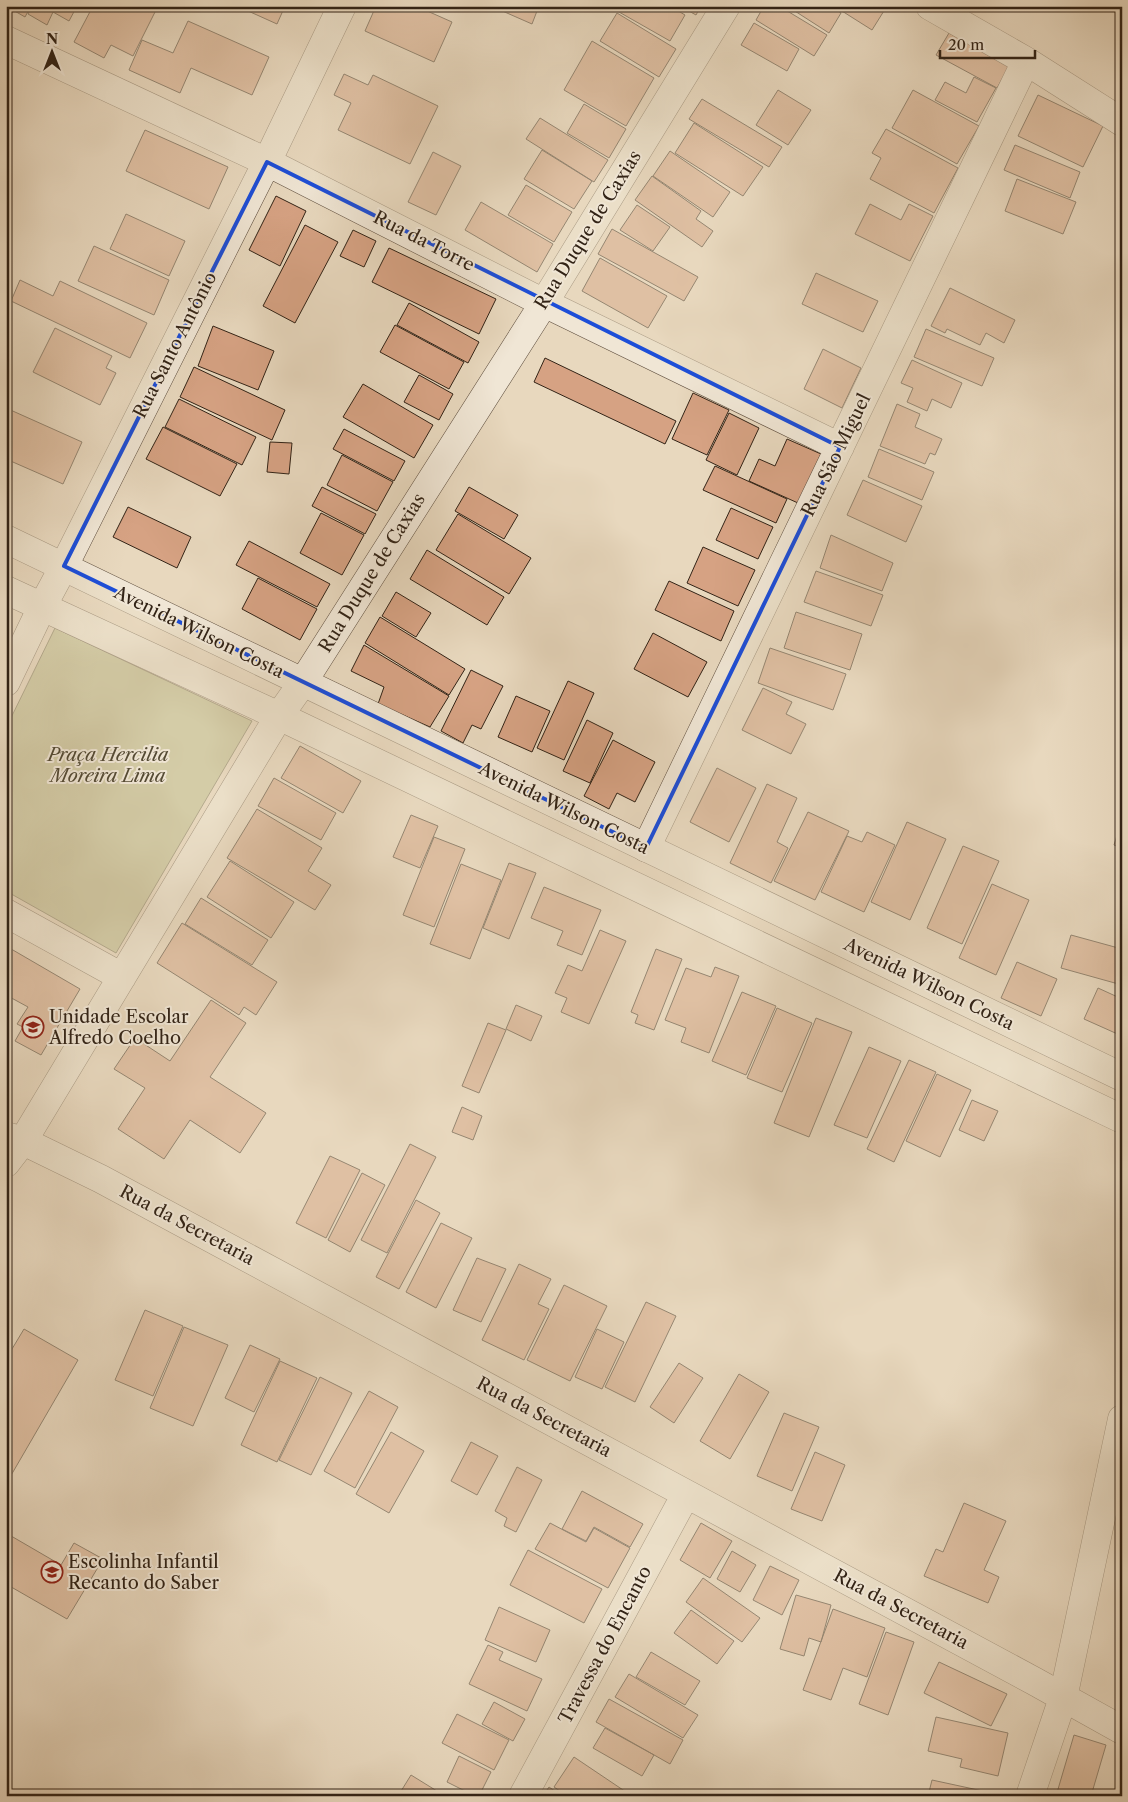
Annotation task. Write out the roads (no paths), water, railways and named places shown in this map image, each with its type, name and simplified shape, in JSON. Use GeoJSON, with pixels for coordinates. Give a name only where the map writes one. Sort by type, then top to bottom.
{"type":"FeatureCollection","features":[{"type":"Feature","properties":{"kind":"street","name":"Rua Santo Antônio"},"geometry":{"type":"LineString","coordinates":[[6,682],[267,162],[342,6]]}},
{"type":"Feature","properties":{"kind":"street","name":"Rua Duque de Caxias"},"geometry":{"type":"LineString","coordinates":[[6,1163],[14,1139],[122,977],[279,716],[303,682],[544,302],[726,6]]}},
{"type":"Feature","properties":{"kind":"street"},"geometry":{"type":"LineString","coordinates":[[930,6],[1026,61],[1122,122]]}},
{"type":"Feature","properties":{"kind":"street","name":"Rua da Torre"},"geometry":{"type":"LineString","coordinates":[[6,40],[267,162],[544,302],[840,446]]}},
{"type":"Feature","properties":{"kind":"street","name":"Rua São Miguel"},"geometry":{"type":"LineString","coordinates":[[646,848],[1026,61]]}},
{"type":"Feature","properties":{"kind":"street","name":"Avenida Wilson Costa"},"geometry":{"type":"LineString","coordinates":[[6,539],[1122,1077]]}},
{"type":"Feature","properties":{"kind":"street"},"geometry":{"type":"LineString","coordinates":[[6,590],[279,716],[1122,1119]]}},
{"type":"Feature","properties":{"kind":"street"},"geometry":{"type":"LineString","coordinates":[[6,913],[122,977]]}},
{"type":"Feature","properties":{"kind":"street","name":"Rua da Secretaria"},"geometry":{"type":"LineString","coordinates":[[14,1139],[101,1179],[1122,1730]]}},
{"type":"Feature","properties":{"kind":"street"},"geometry":{"type":"LineString","coordinates":[[1030,1796],[1063,1698],[1122,1419]]}},
{"type":"Feature","properties":{"kind":"street","name":"Travessa do Encanto"},"geometry":{"type":"LineString","coordinates":[[523,1796],[686,1494]]}},
{"type":"Feature","properties":{"kind":"place","name":"Unidade Escolar Alfredo Coelho"},"geometry":{"type":"Point","coordinates":[33,1027]}},
{"type":"Feature","properties":{"kind":"place","name":"Escolinha Infantil Recanto do Saber"},"geometry":{"type":"Point","coordinates":[52,1572]}},
{"type":"Feature","properties":{"kind":"park label","name":"Praça Hercilia Moreira Lima"},"geometry":{"type":"Point","coordinates":[108,765]}}]}
